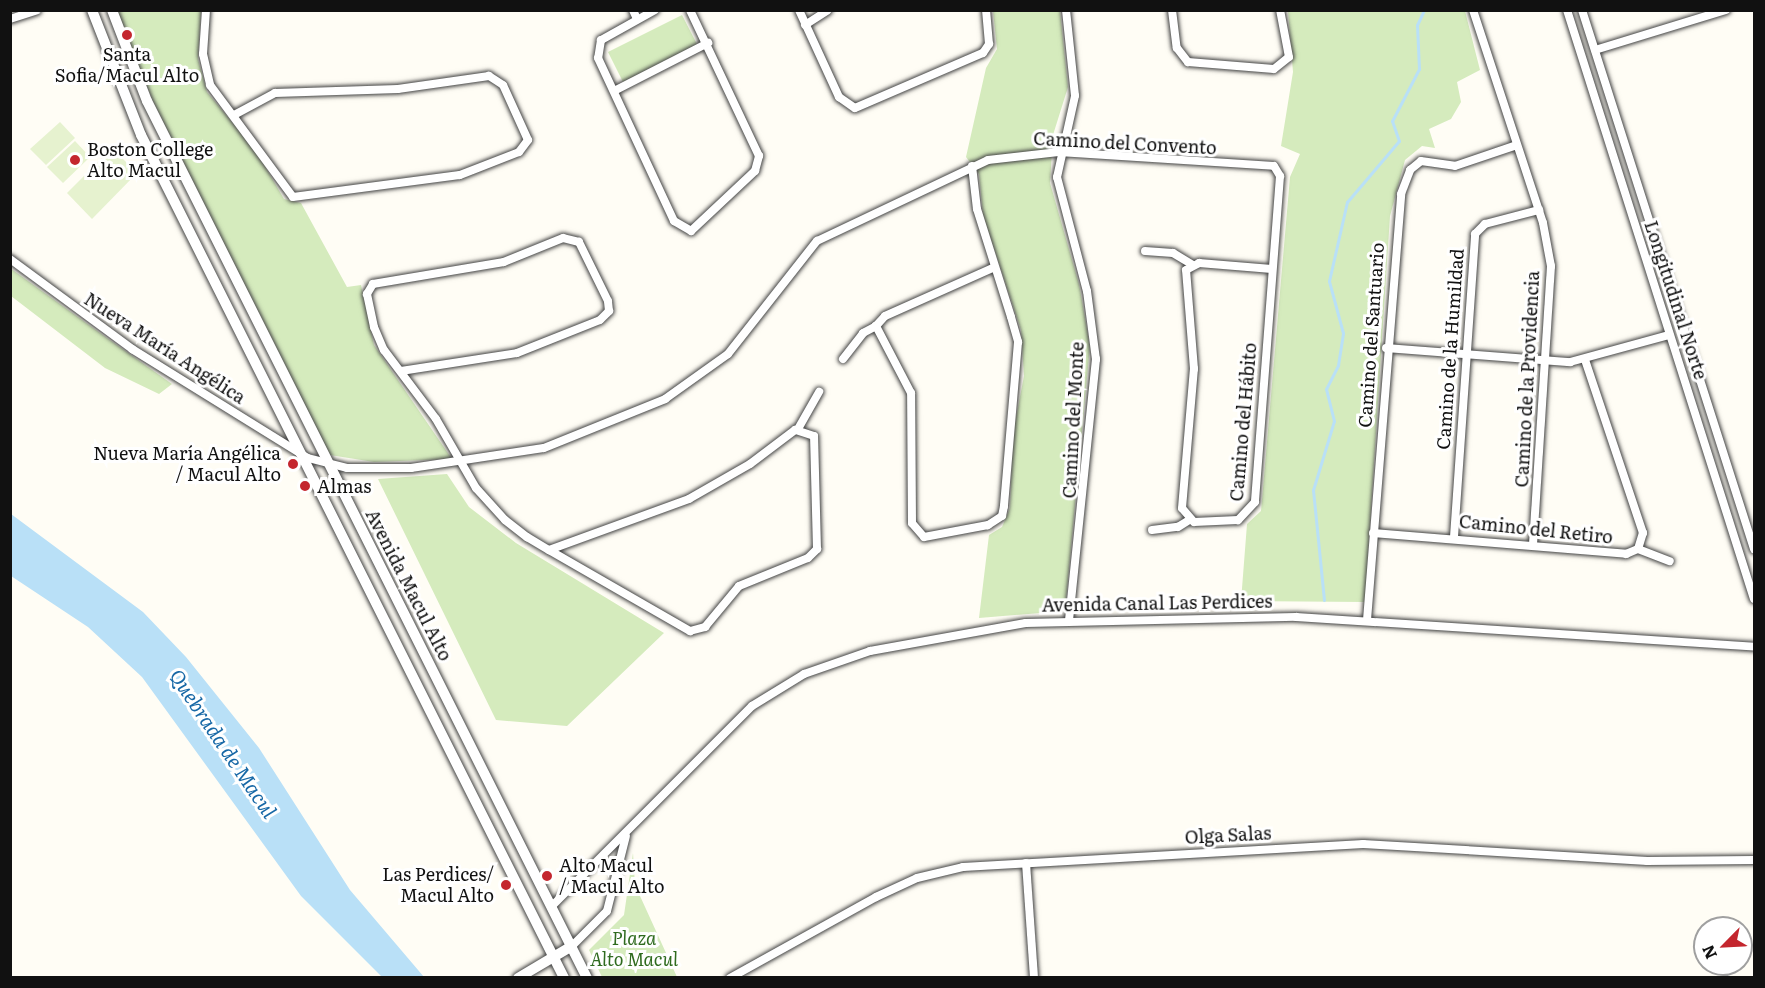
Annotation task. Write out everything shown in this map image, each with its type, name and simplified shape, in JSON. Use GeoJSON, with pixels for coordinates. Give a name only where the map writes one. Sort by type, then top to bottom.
{"type":"FeatureCollection","features":[{"type":"Feature","properties":{"kind":"street"},"geometry":{"type":"LineString","coordinates":[[10,18],[37,10]]}},
{"type":"Feature","properties":{"kind":"street","name":"Avenida Macul Alto"},"geometry":{"type":"LineString","coordinates":[[92,10],[141,135],[308,458],[564,978]]}},
{"type":"Feature","properties":{"kind":"street","name":"Avenida Macul Alto"},"geometry":{"type":"LineString","coordinates":[[112,10],[147,101],[552,906],[586,978]]}},
{"type":"Feature","properties":{"kind":"street"},"geometry":{"type":"LineString","coordinates":[[206,10],[207,76],[215,95],[234,114],[287,192],[297,198],[460,175],[519,152],[528,140],[503,84],[489,76],[376,91],[275,93],[234,114]]}},
{"type":"Feature","properties":{"kind":"street"},"geometry":{"type":"LineString","coordinates":[[655,10],[635,15],[598,45],[598,58],[674,221],[684,230],[695,230],[759,164],[758,148],[690,10]]}},
{"type":"Feature","properties":{"kind":"street"},"geometry":{"type":"LineString","coordinates":[[799,10],[842,102],[855,108],[983,53],[990,44],[986,10]]}},
{"type":"Feature","properties":{"kind":"street"},"geometry":{"type":"LineString","coordinates":[[806,24],[828,10]]}},
{"type":"Feature","properties":{"kind":"street","name":"Camino del Monte"},"geometry":{"type":"LineString","coordinates":[[1066,10],[1075,96],[1059,152],[1059,193],[1087,291],[1096,359],[1070,622]]}},
{"type":"Feature","properties":{"kind":"street"},"geometry":{"type":"LineString","coordinates":[[1172,10],[1177,48],[1188,62],[1274,69],[1289,57],[1280,10]]}},
{"type":"Feature","properties":{"kind":"street","name":"Camino de la Providencia"},"geometry":{"type":"LineString","coordinates":[[1473,10],[1539,210],[1551,266],[1533,544]]}},
{"type":"Feature","properties":{"kind":"street","name":"Longitudinal Norte"},"geometry":{"type":"LineString","coordinates":[[1567,10],[1755,599]]}},
{"type":"Feature","properties":{"kind":"street","name":"Longitudinal Norte"},"geometry":{"type":"LineString","coordinates":[[1582,10],[1755,549]]}},
{"type":"Feature","properties":{"kind":"street"},"geometry":{"type":"LineString","coordinates":[[1595,50],[1726,10]]}},
{"type":"Feature","properties":{"kind":"street"},"geometry":{"type":"LineString","coordinates":[[614,92],[708,43]]}},
{"type":"Feature","properties":{"kind":"street","name":"Camino del Santuario"},"geometry":{"type":"LineString","coordinates":[[1368,620],[1395,221],[1410,170],[1421,161],[1455,166],[1517,145]]}},
{"type":"Feature","properties":{"kind":"street","name":"Camino del Convento"},"geometry":{"type":"LineString","coordinates":[[308,458],[330,466],[461,463],[572,440],[680,390],[728,354],[817,241],[972,166],[1007,156],[1059,152],[1274,166],[1280,176]]}},
{"type":"Feature","properties":{"kind":"street"},"geometry":{"type":"LineString","coordinates":[[876,326],[913,403],[914,530],[924,537],[994,522],[1004,506],[1008,429],[1020,363],[977,209],[972,166]]}},
{"type":"Feature","properties":{"kind":"street","name":"Camino del Hábito"},"geometry":{"type":"LineString","coordinates":[[1152,530],[1178,527],[1189,520],[1234,521],[1253,507],[1280,176]]}},
{"type":"Feature","properties":{"kind":"street","name":"Camino de la Humildad"},"geometry":{"type":"LineString","coordinates":[[1454,537],[1468,354],[1474,234],[1485,224],[1539,210]]}},
{"type":"Feature","properties":{"kind":"street"},"geometry":{"type":"LineString","coordinates":[[401,371],[517,353],[600,320],[609,311],[608,301],[583,247],[562,238],[496,264],[373,284],[367,294],[376,333],[461,463],[494,511],[549,550],[690,630],[705,627],[731,591],[817,549],[818,448],[812,433],[798,429]]}},
{"type":"Feature","properties":{"kind":"street"},"geometry":{"type":"LineString","coordinates":[[1145,251],[1173,254],[1193,265],[1272,269]]}},
{"type":"Feature","properties":{"kind":"street","name":"Nueva María Angélica"},"geometry":{"type":"LineString","coordinates":[[10,259],[132,349],[308,458]]}},
{"type":"Feature","properties":{"kind":"street"},"geometry":{"type":"LineString","coordinates":[[1189,520],[1182,508],[1183,459],[1194,350],[1185,276],[1193,265]]}},
{"type":"Feature","properties":{"kind":"street"},"geometry":{"type":"LineString","coordinates":[[843,359],[863,333],[876,326],[885,316],[995,267]]}},
{"type":"Feature","properties":{"kind":"street"},"geometry":{"type":"LineString","coordinates":[[1386,348],[1546,361],[1585,360],[1669,335]]}},
{"type":"Feature","properties":{"kind":"street","name":"Camino del Retiro"},"geometry":{"type":"LineString","coordinates":[[1373,533],[1454,537],[1626,554],[1638,549],[1643,534],[1585,360]]}},
{"type":"Feature","properties":{"kind":"street"},"geometry":{"type":"LineString","coordinates":[[549,550],[689,499],[750,464],[798,429],[819,392]]}},
{"type":"Feature","properties":{"kind":"street"},"geometry":{"type":"LineString","coordinates":[[1638,549],[1670,561]]}},
{"type":"Feature","properties":{"kind":"street","name":"Avenida Canal Las Perdices"},"geometry":{"type":"LineString","coordinates":[[552,906],[628,832],[736,719],[804,674],[853,655],[937,637],[1070,622],[1368,620],[1755,647]]}},
{"type":"Feature","properties":{"kind":"street","name":"Avenida Canal Las Perdices"},"geometry":{"type":"LineString","coordinates":[[518,978],[572,946],[607,912],[628,832]]}},
{"type":"Feature","properties":{"kind":"street","name":"Olga Salas"},"geometry":{"type":"LineString","coordinates":[[730,978],[917,878],[963,867],[1363,844],[1647,861],[1755,860]]}},
{"type":"Feature","properties":{"kind":"street"},"geometry":{"type":"LineString","coordinates":[[1026,863],[1034,978]]}},
{"type":"Feature","properties":{"kind":"green space"},"geometry":{"type":"Polygon","coordinates":[[[117,11],[201,11],[198,59],[207,92],[256,151],[284,199],[301,203],[347,287],[361,285],[374,345],[452,459],[374,462],[330,455],[153,101],[117,11]]]}},
{"type":"Feature","properties":{"kind":"green space"},"geometry":{"type":"Polygon","coordinates":[[[993,11],[1060,11],[1068,87],[1053,135],[1050,183],[1079,284],[1090,346],[1065,611],[979,618],[989,535],[1002,527],[1010,508],[1013,433],[1024,376],[1021,330],[983,215],[979,174],[966,157],[986,68],[997,49],[993,11]]]}},
{"type":"Feature","properties":{"kind":"green space"},"geometry":{"type":"Polygon","coordinates":[[[1288,11],[1465,11],[1480,70],[1457,82],[1461,102],[1451,119],[1429,129],[1435,148],[1422,146],[1405,160],[1390,216],[1365,602],[1241,601],[1247,524],[1261,511],[1290,177],[1300,154],[1281,146],[1293,72],[1288,11]]]}},
{"type":"Feature","properties":{"kind":"green space"},"geometry":{"type":"Polygon","coordinates":[[[682,15],[699,48],[625,86],[608,52],[682,15]]]}},
{"type":"Feature","properties":{"kind":"green space"},"geometry":{"type":"Polygon","coordinates":[[[60,122],[75,138],[46,165],[30,149],[60,122]]]}},
{"type":"Feature","properties":{"kind":"green space"},"geometry":{"type":"Polygon","coordinates":[[[75,141],[90,157],[63,183],[47,167],[75,141]]]}},
{"type":"Feature","properties":{"kind":"green space"},"geometry":{"type":"Polygon","coordinates":[[[112,148],[137,173],[92,219],[67,193],[112,148]]]}},
{"type":"Feature","properties":{"kind":"green space"},"geometry":{"type":"Polygon","coordinates":[[[10,268],[172,384],[159,394],[105,368],[11,296],[10,268]]]}},
{"type":"Feature","properties":{"kind":"green space"},"geometry":{"type":"Polygon","coordinates":[[[447,474],[469,507],[516,543],[664,633],[567,726],[496,720],[378,479],[447,474]]]}},
{"type":"Feature","properties":{"kind":"green space","name":"Plaza Alto Macul"},"geometry":{"type":"Polygon","coordinates":[[[633,853],[635,885],[677,977],[602,977],[589,950],[624,915],[633,853]]]}},
{"type":"Feature","properties":{"kind":"water","name":"Quebrada de Macul"},"geometry":{"type":"Polygon","coordinates":[[[11,514],[143,612],[186,657],[259,748],[350,890],[424,977],[382,977],[301,896],[142,677],[88,627],[11,576],[11,514]]]}},
{"type":"Feature","properties":{"kind":"waterway"},"geometry":{"type":"LineString","coordinates":[[1324,600],[1313,490],[1334,421],[1326,389],[1338,365],[1343,333],[1329,281],[1347,202],[1399,141],[1392,121],[1419,69],[1417,25],[1424,10]]}},
{"type":"Feature","properties":{"kind":"place","name":"Santa Sofia/Macul Alto"},"geometry":{"type":"Point","coordinates":[127,35]}},
{"type":"Feature","properties":{"kind":"place","name":"Boston College Alto Macul"},"geometry":{"type":"Point","coordinates":[75,160]}},
{"type":"Feature","properties":{"kind":"place","name":"Nueva María Angélica / Macul Alto"},"geometry":{"type":"Point","coordinates":[293,464]}},
{"type":"Feature","properties":{"kind":"place","name":"Almas"},"geometry":{"type":"Point","coordinates":[305,486]}},
{"type":"Feature","properties":{"kind":"place","name":"Alto Macul / Macul Alto"},"geometry":{"type":"Point","coordinates":[547,876]}},
{"type":"Feature","properties":{"kind":"place","name":"Las Perdices/ Macul Alto"},"geometry":{"type":"Point","coordinates":[506,885]}}]}
